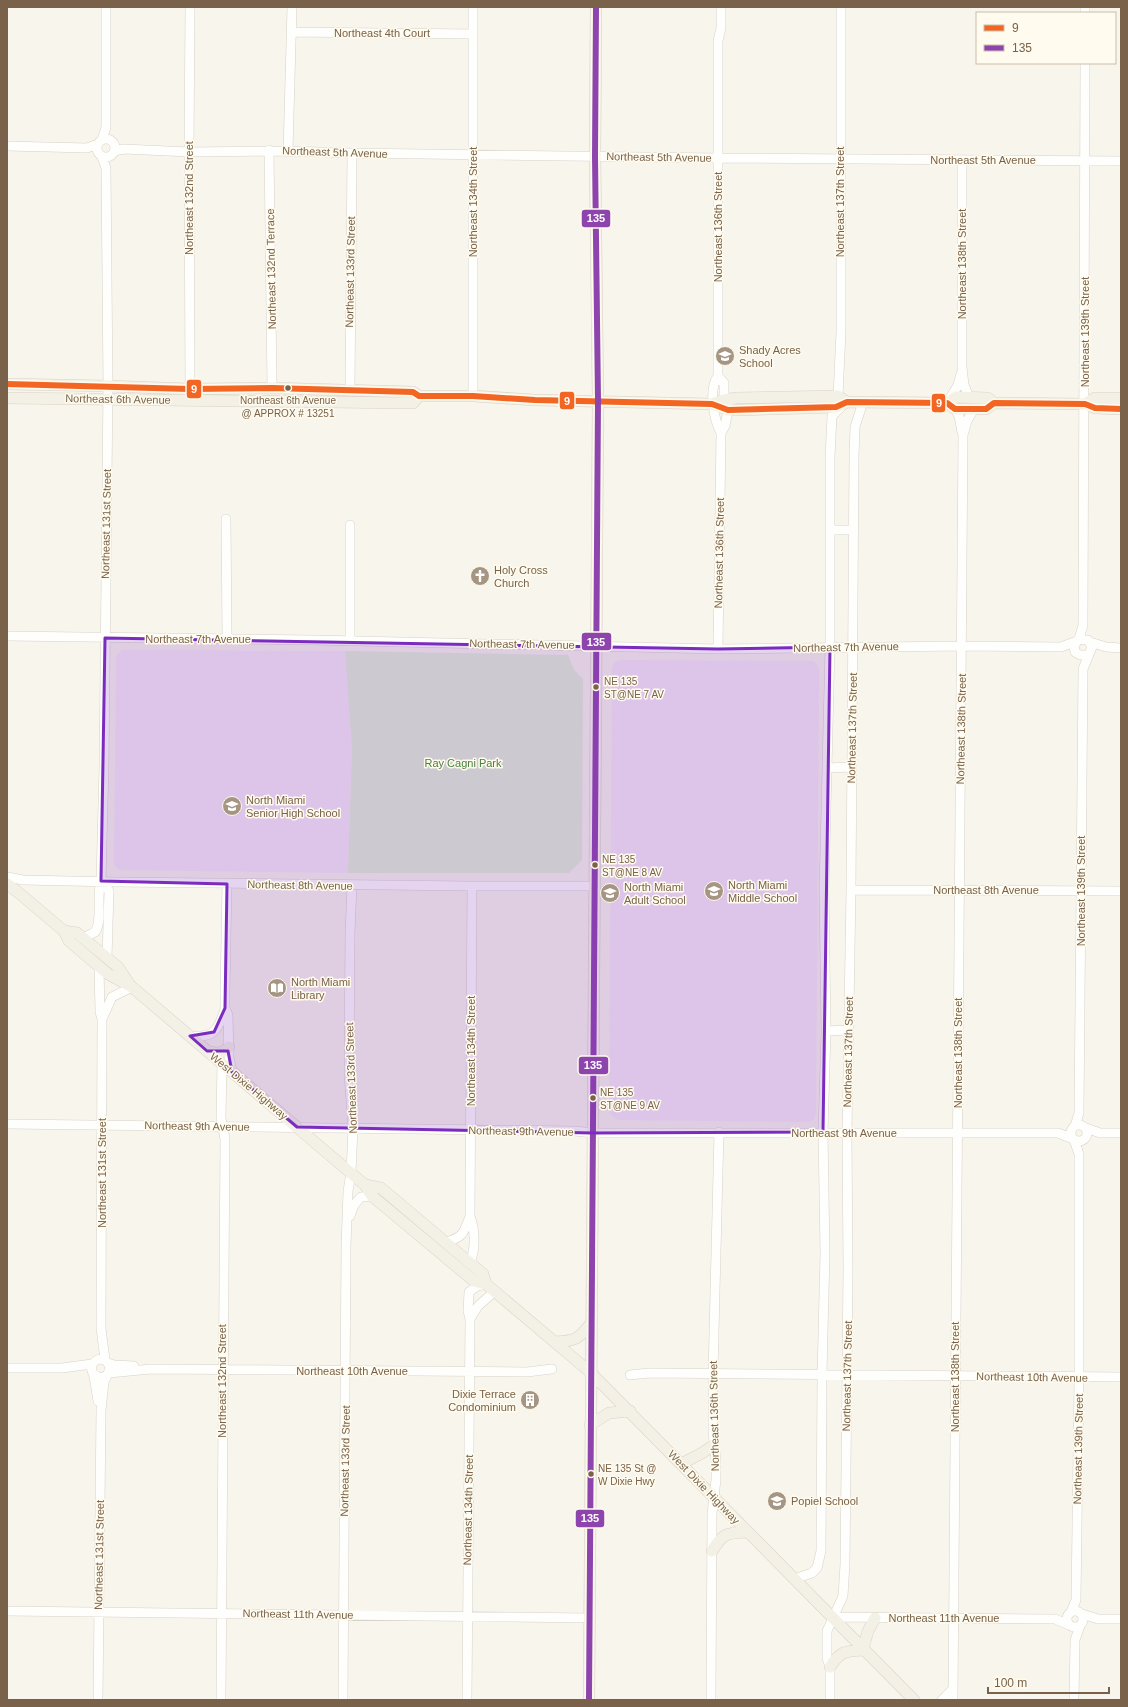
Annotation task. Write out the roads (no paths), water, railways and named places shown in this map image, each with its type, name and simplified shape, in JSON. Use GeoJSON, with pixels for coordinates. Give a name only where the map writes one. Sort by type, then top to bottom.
{"type":"FeatureCollection","features":[{"type":"Feature","properties":{"kind":"main road"},"geometry":{"type":"LineString","coordinates":[[588,1700],[598,401],[596,7]]}},
{"type":"Feature","properties":{"kind":"main road","name":"Northeast 6th Avenue"},"geometry":{"type":"LineString","coordinates":[[7,384],[190,389],[272,388],[350,390],[413,392],[419,396],[473,396],[726,405],[836,407],[842,399],[863,402],[951,406],[974,409],[986,409],[994,403],[1085,404],[1094,408],[1121,409]]}},
{"type":"Feature","properties":{"kind":"main road"},"geometry":{"type":"LineString","coordinates":[[329,402],[345,395],[350,390]]}},
{"type":"Feature","properties":{"kind":"main road","name":"Northeast 6th Avenue"},"geometry":{"type":"LineString","coordinates":[[7,398],[108,398],[412,403],[419,396]]}},
{"type":"Feature","properties":{"kind":"main road","name":"Northeast 6th Avenue"},"geometry":{"type":"LineString","coordinates":[[951,406],[956,397],[988,398],[994,403]]}},
{"type":"Feature","properties":{"kind":"main road","name":"Northeast 6th Avenue"},"geometry":{"type":"LineString","coordinates":[[1085,404],[1095,398],[1121,398]]}},
{"type":"Feature","properties":{"kind":"main road","name":"West Dixie Highway"},"geometry":{"type":"LineString","coordinates":[[7,884],[64,931],[68,941],[108,974],[132,987],[351,1173],[365,1185],[372,1196],[474,1281],[486,1284],[495,1291],[590,1372],[914,1700]]}},
{"type":"Feature","properties":{"kind":"main road","name":"West Dixie Highway"},"geometry":{"type":"LineString","coordinates":[[64,931],[77,933],[118,967],[132,987]]}},
{"type":"Feature","properties":{"kind":"main road"},"geometry":{"type":"LineString","coordinates":[[207,1051],[215,1053],[223,1052],[229,1046]]}},
{"type":"Feature","properties":{"kind":"main road","name":"West Dixie Highway"},"geometry":{"type":"LineString","coordinates":[[365,1185],[381,1188],[483,1274],[486,1284]]}},
{"type":"Feature","properties":{"kind":"main road"},"geometry":{"type":"LineString","coordinates":[[555,1342],[577,1339],[583,1335],[592,1322]]}},
{"type":"Feature","properties":{"kind":"main road"},"geometry":{"type":"LineString","coordinates":[[590,1425],[609,1413],[630,1411]]}},
{"type":"Feature","properties":{"kind":"main road"},"geometry":{"type":"LineString","coordinates":[[681,1464],[702,1454],[714,1445]]}},
{"type":"Feature","properties":{"kind":"main road"},"geometry":{"type":"LineString","coordinates":[[712,1551],[720,1538],[726,1534],[748,1532]]}},
{"type":"Feature","properties":{"kind":"main road"},"geometry":{"type":"LineString","coordinates":[[830,1667],[839,1655],[846,1651],[864,1649],[868,1630],[875,1618]]}},
{"type":"Feature","properties":{"kind":"street","name":"Northeast 131st Street"},"geometry":{"type":"LineString","coordinates":[[83,938],[95,932],[97,928],[98,890],[101,881],[104,767],[108,398],[106,7]]}},
{"type":"Feature","properties":{"kind":"street","name":"Northeast 132nd Street"},"geometry":{"type":"LineString","coordinates":[[190,7],[190,389]]}},
{"type":"Feature","properties":{"kind":"street"},"geometry":{"type":"LineString","coordinates":[[288,151],[292,7]]}},
{"type":"Feature","properties":{"kind":"street","name":"Northeast 134th Street"},"geometry":{"type":"LineString","coordinates":[[473,7],[473,396]]}},
{"type":"Feature","properties":{"kind":"street","name":"Northeast 136th Street"},"geometry":{"type":"LineString","coordinates":[[721,7],[721,28],[718,41],[718,376],[715,380],[712,404],[716,424],[721,434]]}},
{"type":"Feature","properties":{"kind":"street","name":"Northeast 137th Street"},"geometry":{"type":"LineString","coordinates":[[794,1579],[815,1570],[820,1562],[825,1254],[823,1132],[826,1031],[824,889],[830,647],[830,457],[832,416],[842,399],[840,158],[841,7]]}},
{"type":"Feature","properties":{"kind":"street","name":"Northeast 4th Court"},"geometry":{"type":"LineString","coordinates":[[292,32],[473,34]]}},
{"type":"Feature","properties":{"kind":"street","name":"Northeast 139th Street"},"geometry":{"type":"LineString","coordinates":[[1084,640],[1085,64]]}},
{"type":"Feature","properties":{"kind":"street","name":"Northeast 5th Avenue"},"geometry":{"type":"LineString","coordinates":[[7,146],[106,148],[189,152],[269,150],[474,155],[840,158],[962,161],[1121,161]]}},
{"type":"Feature","properties":{"kind":"street","name":"Northeast 132nd Terrace"},"geometry":{"type":"LineString","coordinates":[[269,150],[272,388]]}},
{"type":"Feature","properties":{"kind":"street","name":"Northeast 133rd Street"},"geometry":{"type":"LineString","coordinates":[[350,390],[352,153]]}},
{"type":"Feature","properties":{"kind":"street","name":"Northeast 138th Street"},"geometry":{"type":"LineString","coordinates":[[962,161],[962,367],[964,385],[969,397]]}},
{"type":"Feature","properties":{"kind":"street","name":"Northeast 138th Street"},"geometry":{"type":"LineString","coordinates":[[951,406],[962,367]]}},
{"type":"Feature","properties":{"kind":"street","name":"Northeast 136th Street"},"geometry":{"type":"LineString","coordinates":[[718,376],[724,383],[726,405],[725,426],[721,434],[718,649]]}},
{"type":"Feature","properties":{"kind":"street","name":"Northeast 137th Street"},"geometry":{"type":"LineString","coordinates":[[830,1700],[830,1667],[827,1658],[827,1631],[843,1596],[844,1579],[847,1375],[847,1132],[854,647],[855,427],[863,402]]}},
{"type":"Feature","properties":{"kind":"street"},"geometry":{"type":"LineString","coordinates":[[951,406],[959,416],[963,435]]}},
{"type":"Feature","properties":{"kind":"street","name":"Northeast 138th Street"},"geometry":{"type":"LineString","coordinates":[[953,1700],[963,435],[967,421],[974,409]]}},
{"type":"Feature","properties":{"kind":"street"},"geometry":{"type":"LineString","coordinates":[[226,518],[227,638]]}},
{"type":"Feature","properties":{"kind":"street"},"geometry":{"type":"LineString","coordinates":[[350,525],[350,640]]}},
{"type":"Feature","properties":{"kind":"street"},"geometry":{"type":"LineString","coordinates":[[830,530],[854,530]]}},
{"type":"Feature","properties":{"kind":"street","name":"Northeast 7th Avenue"},"geometry":{"type":"LineString","coordinates":[[7,636],[350,640],[718,649],[962,646],[1061,647],[1084,654]]}},
{"type":"Feature","properties":{"kind":"street"},"geometry":{"type":"LineString","coordinates":[[1084,640],[1092,647],[1084,654]]}},
{"type":"Feature","properties":{"kind":"street"},"geometry":{"type":"LineString","coordinates":[[1084,654],[1074,646],[1084,640],[1106,647],[1121,648]]}},
{"type":"Feature","properties":{"kind":"street","name":"Northeast 7th Avenue"},"geometry":{"type":"LineString","coordinates":[[1061,647],[1084,640]]}},
{"type":"Feature","properties":{"kind":"street"},"geometry":{"type":"LineString","coordinates":[[1084,654],[1106,647]]}},
{"type":"Feature","properties":{"kind":"street","name":"Northeast 139th Street"},"geometry":{"type":"LineString","coordinates":[[1074,1126],[1079,1112],[1084,654]]}},
{"type":"Feature","properties":{"kind":"street"},"geometry":{"type":"LineString","coordinates":[[827,768],[852,768]]}},
{"type":"Feature","properties":{"kind":"street","name":"Northeast 8th Avenue"},"geometry":{"type":"LineString","coordinates":[[7,877],[23,880],[227,884],[594,886]]}},
{"type":"Feature","properties":{"kind":"street","name":"Northeast 131st Street"},"geometry":{"type":"LineString","coordinates":[[101,881],[109,891],[107,958]]}},
{"type":"Feature","properties":{"kind":"street"},"geometry":{"type":"LineString","coordinates":[[190,1036],[205,1036],[214,1032],[221,1023],[225,1008],[227,884]]}},
{"type":"Feature","properties":{"kind":"street","name":"Northeast 133rd Street"},"geometry":{"type":"LineString","coordinates":[[343,1700],[347,1223],[353,1128],[349,1074],[350,934],[352,885]]}},
{"type":"Feature","properties":{"kind":"street","name":"Northeast 134th Street"},"geometry":{"type":"LineString","coordinates":[[446,1242],[460,1236],[466,1227],[470,1216],[472,886]]}},
{"type":"Feature","properties":{"kind":"street","name":"Northeast 8th Avenue"},"geometry":{"type":"LineString","coordinates":[[851,890],[1121,891]]}},
{"type":"Feature","properties":{"kind":"street","name":"Northeast 131st Street"},"geometry":{"type":"LineString","coordinates":[[99,966],[100,1012],[102,1019],[101,1328],[107,1361]]}},
{"type":"Feature","properties":{"kind":"street","name":"Northeast 131st Street"},"geometry":{"type":"LineString","coordinates":[[102,1019],[112,997],[132,987]]}},
{"type":"Feature","properties":{"kind":"street"},"geometry":{"type":"LineString","coordinates":[[225,1008],[228,1014],[229,1046],[232,1072]]}},
{"type":"Feature","properties":{"kind":"street"},"geometry":{"type":"LineString","coordinates":[[826,1031],[848,1030]]}},
{"type":"Feature","properties":{"kind":"street","name":"Northeast 132nd Street"},"geometry":{"type":"LineString","coordinates":[[221,1700],[222,1370],[225,1139],[222,1126],[222,1063]]}},
{"type":"Feature","properties":{"kind":"street","name":"Northeast 139th Street"},"geometry":{"type":"LineString","coordinates":[[1079,1112],[1086,1128]]}},
{"type":"Feature","properties":{"kind":"street","name":"Northeast 9th Avenue"},"geometry":{"type":"LineString","coordinates":[[7,1124],[575,1131],[593,1133],[1058,1133],[1073,1139]]}},
{"type":"Feature","properties":{"kind":"street"},"geometry":{"type":"LineString","coordinates":[[1100,1133],[1077,1142],[1070,1134],[1074,1126],[1079,1125],[1100,1133],[1121,1133]]}},
{"type":"Feature","properties":{"kind":"street","name":"Northeast 9th Avenue"},"geometry":{"type":"LineString","coordinates":[[1058,1133],[1074,1126]]}},
{"type":"Feature","properties":{"kind":"street"},"geometry":{"type":"LineString","coordinates":[[1084,1140],[1087,1134],[1086,1128]]}},
{"type":"Feature","properties":{"kind":"street","name":"Northeast 136th Street"},"geometry":{"type":"LineString","coordinates":[[711,1700],[712,1514],[716,1454],[714,1445],[713,1373],[718,1132]]}},
{"type":"Feature","properties":{"kind":"street","name":"Northeast 139th Street"},"geometry":{"type":"LineString","coordinates":[[1073,1139],[1079,1154]]}},
{"type":"Feature","properties":{"kind":"street","name":"Northeast 139th Street"},"geometry":{"type":"LineString","coordinates":[[1082,1614],[1076,1600],[1079,1378],[1079,1154],[1084,1140]]}},
{"type":"Feature","properties":{"kind":"street","name":"Northeast 133rd Street"},"geometry":{"type":"LineString","coordinates":[[347,1223],[354,1205],[361,1197],[372,1196]]}},
{"type":"Feature","properties":{"kind":"street","name":"Northeast 134th Street"},"geometry":{"type":"LineString","coordinates":[[470,1216],[473,1224],[474,1248],[470,1263]]}},
{"type":"Feature","properties":{"kind":"street","name":"Northeast 134th Street"},"geometry":{"type":"LineString","coordinates":[[467,1700],[470,1319],[468,1311],[469,1292],[477,1286],[486,1284]]}},
{"type":"Feature","properties":{"kind":"street"},"geometry":{"type":"LineString","coordinates":[[470,1319],[478,1306],[495,1291]]}},
{"type":"Feature","properties":{"kind":"street","name":"Northeast 131st Street"},"geometry":{"type":"LineString","coordinates":[[100,1410],[94,1368],[99,1332],[101,1328]]}},
{"type":"Feature","properties":{"kind":"street"},"geometry":{"type":"LineString","coordinates":[[99,1359],[107,1361],[110,1369],[108,1375],[100,1378],[94,1368],[99,1359]]}},
{"type":"Feature","properties":{"kind":"street","name":"Northeast 10th Avenue"},"geometry":{"type":"LineString","coordinates":[[107,1361],[114,1365],[151,1369]]}},
{"type":"Feature","properties":{"kind":"street"},"geometry":{"type":"LineString","coordinates":[[7,1368],[94,1368]]}},
{"type":"Feature","properties":{"kind":"street","name":"Northeast 10th Avenue"},"geometry":{"type":"LineString","coordinates":[[108,1375],[151,1369],[346,1372],[534,1372],[552,1369]]}},
{"type":"Feature","properties":{"kind":"street","name":"Northeast 10th Avenue"},"geometry":{"type":"LineString","coordinates":[[630,1375],[649,1373],[713,1373],[1079,1378],[1121,1377]]}},
{"type":"Feature","properties":{"kind":"street","name":"Northeast 131st Street"},"geometry":{"type":"LineString","coordinates":[[98,1700],[100,1410],[108,1375]]}},
{"type":"Feature","properties":{"kind":"street","name":"Northeast 139th Street"},"geometry":{"type":"LineString","coordinates":[[1070,1612],[1076,1600]]}},
{"type":"Feature","properties":{"kind":"street","name":"Northeast 11th Avenue"},"geometry":{"type":"LineString","coordinates":[[7,1611],[589,1618]]}},
{"type":"Feature","properties":{"kind":"street"},"geometry":{"type":"LineString","coordinates":[[1075,1640],[1067,1620],[1070,1612],[1078,1611],[1082,1614],[1098,1619]]}},
{"type":"Feature","properties":{"kind":"street","name":"Northeast 11th Avenue"},"geometry":{"type":"LineString","coordinates":[[1055,1619],[1070,1612]]}},
{"type":"Feature","properties":{"kind":"street"},"geometry":{"type":"LineString","coordinates":[[1074,1700],[1075,1640],[1084,1620],[1082,1614]]}},
{"type":"Feature","properties":{"kind":"street","name":"Northeast 11th Avenue"},"geometry":{"type":"LineString","coordinates":[[833,1617],[1055,1619],[1069,1625]]}},
{"type":"Feature","properties":{"kind":"street"},"geometry":{"type":"LineString","coordinates":[[1069,1625],[1076,1628],[1089,1621],[1098,1619],[1121,1619]]}},
{"type":"Feature","properties":{"kind":"street"},"geometry":{"type":"LineString","coordinates":[[942,1700],[953,1690]]}},
{"type":"Feature","properties":{"kind":"place","name":"Shady Acres School"},"geometry":{"type":"Point","coordinates":[725,356]}},
{"type":"Feature","properties":{"kind":"place","name":"Northeast 6th Avenue @ APPROX # 13251"},"geometry":{"type":"Point","coordinates":[288,388]}},
{"type":"Feature","properties":{"kind":"place","name":"Holy Cross Church"},"geometry":{"type":"Point","coordinates":[480,576]}},
{"type":"Feature","properties":{"kind":"place","name":"NE 135 ST@NE 7 AV"},"geometry":{"type":"Point","coordinates":[596,687]}},
{"type":"Feature","properties":{"kind":"place","name":"North Miami Senior High School"},"geometry":{"type":"Point","coordinates":[232,806]}},
{"type":"Feature","properties":{"kind":"place","name":"NE 135 ST@NE 8 AV"},"geometry":{"type":"Point","coordinates":[595,865]}},
{"type":"Feature","properties":{"kind":"place","name":"North Miami Middle School"},"geometry":{"type":"Point","coordinates":[714,891]}},
{"type":"Feature","properties":{"kind":"place","name":"North Miami Adult School"},"geometry":{"type":"Point","coordinates":[610,893]}},
{"type":"Feature","properties":{"kind":"place","name":"North Miami Library"},"geometry":{"type":"Point","coordinates":[277,988]}},
{"type":"Feature","properties":{"kind":"place","name":"NE 135 ST@NE 9 AV"},"geometry":{"type":"Point","coordinates":[593,1098]}},
{"type":"Feature","properties":{"kind":"place","name":"Dixie Terrace Condominium"},"geometry":{"type":"Point","coordinates":[530,1400]}},
{"type":"Feature","properties":{"kind":"place","name":"NE 135 St @ W Dixie Hwy"},"geometry":{"type":"Point","coordinates":[591,1474]}},
{"type":"Feature","properties":{"kind":"place","name":"Popiel School"},"geometry":{"type":"Point","coordinates":[777,1501]}},
{"type":"Feature","properties":{"kind":"park label","name":"Ray Cagni Park"},"geometry":{"type":"Point","coordinates":[463,763]}}]}
